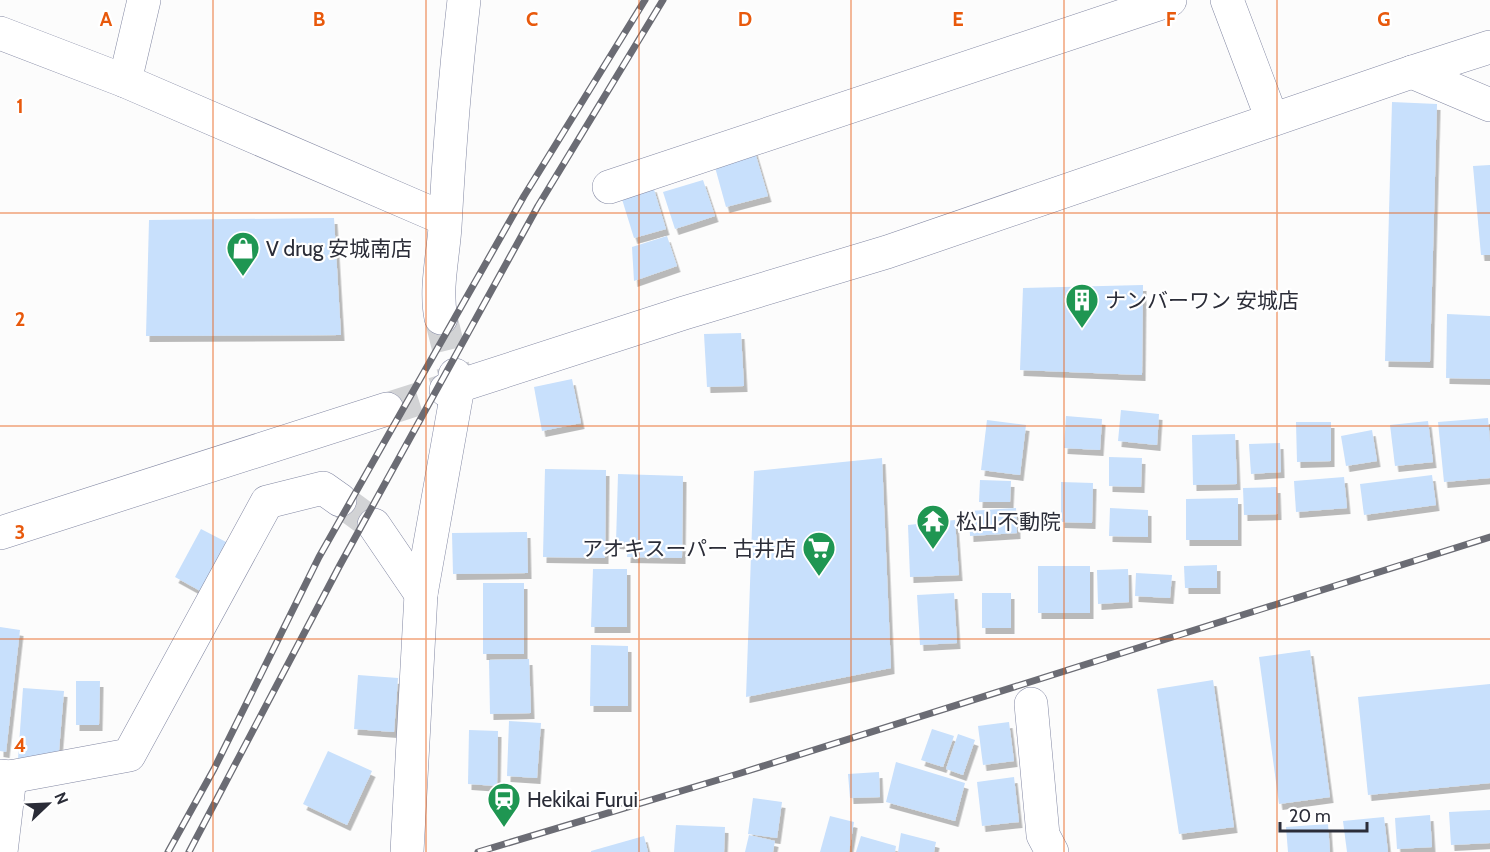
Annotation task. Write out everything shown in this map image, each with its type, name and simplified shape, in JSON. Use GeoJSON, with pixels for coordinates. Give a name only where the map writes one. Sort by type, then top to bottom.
{"type":"FeatureCollection","features":[{"type":"Feature","properties":{"kind":"street"},"geometry":{"type":"LineString","coordinates":[[125,81],[144,0]]}},
{"type":"Feature","properties":{"kind":"street"},"geometry":{"type":"LineString","coordinates":[[441,318],[438,303],[454,87],[464,0]]}},
{"type":"Feature","properties":{"kind":"street"},"geometry":{"type":"LineString","coordinates":[[609,187],[1170,0]]}},
{"type":"Feature","properties":{"kind":"street"},"geometry":{"type":"LineString","coordinates":[[1227,0],[1272,119]]}},
{"type":"Feature","properties":{"kind":"street"},"geometry":{"type":"LineString","coordinates":[[0,33],[125,81],[445,219]]}},
{"type":"Feature","properties":{"kind":"street"},"geometry":{"type":"LineString","coordinates":[[407,852],[421,594],[453,384],[887,252],[1272,119],[1490,47]]}},
{"type":"Feature","properties":{"kind":"street"},"geometry":{"type":"LineString","coordinates":[[1412,72],[1490,105]]}},
{"type":"Feature","properties":{"kind":"street"},"geometry":{"type":"LineString","coordinates":[[0,533],[387,409]]}},
{"type":"Feature","properties":{"kind":"street"},"geometry":{"type":"LineString","coordinates":[[1,852],[5,776],[129,755],[267,502],[323,488],[340,500]]}},
{"type":"Feature","properties":{"kind":"street"},"geometry":{"type":"LineString","coordinates":[[374,525],[421,594]]}},
{"type":"Feature","properties":{"kind":"street"},"geometry":{"type":"LineString","coordinates":[[1031,704],[1043,835],[1052,852]]}},
{"type":"Feature","properties":{"kind":"building"},"geometry":{"type":"Polygon","coordinates":[[[1392,102],[1437,104],[1430,362],[1385,361],[1392,102]]]}},
{"type":"Feature","properties":{"kind":"building"},"geometry":{"type":"Polygon","coordinates":[[[754,149],[768,196],[726,207],[713,160],[754,149]]]}},
{"type":"Feature","properties":{"kind":"building"},"geometry":{"type":"Polygon","coordinates":[[[1490,165],[1490,255],[1481,255],[1473,166],[1490,165]]]}},
{"type":"Feature","properties":{"kind":"building"},"geometry":{"type":"Polygon","coordinates":[[[703,180],[715,216],[675,229],[663,192],[703,180]]]}},
{"type":"Feature","properties":{"kind":"building"},"geometry":{"type":"Polygon","coordinates":[[[653,186],[666,229],[634,238],[621,196],[653,186]]]}},
{"type":"Feature","properties":{"kind":"building","name":"V drug 安城南店"},"geometry":{"type":"Polygon","coordinates":[[[334,218],[341,335],[146,336],[149,220],[334,218]]]}},
{"type":"Feature","properties":{"kind":"building"},"geometry":{"type":"Polygon","coordinates":[[[667,236],[677,266],[634,281],[632,247],[667,236]]]}},
{"type":"Feature","properties":{"kind":"building","name":"ナンバーワン 安城店"},"geometry":{"type":"Polygon","coordinates":[[[1143,285],[1142,375],[1020,370],[1023,288],[1143,285]]]}},
{"type":"Feature","properties":{"kind":"building"},"geometry":{"type":"Polygon","coordinates":[[[1447,314],[1490,316],[1490,379],[1446,378],[1447,314]]]}},
{"type":"Feature","properties":{"kind":"building"},"geometry":{"type":"Polygon","coordinates":[[[741,333],[744,386],[707,387],[704,334],[741,333]]]}},
{"type":"Feature","properties":{"kind":"building"},"geometry":{"type":"Polygon","coordinates":[[[572,379],[581,423],[542,431],[534,387],[572,379]]]}},
{"type":"Feature","properties":{"kind":"building"},"geometry":{"type":"Polygon","coordinates":[[[1121,410],[1159,414],[1157,445],[1118,441],[1121,410]]]}},
{"type":"Feature","properties":{"kind":"building"},"geometry":{"type":"Polygon","coordinates":[[[1066,416],[1102,419],[1100,450],[1064,448],[1066,416]]]}},
{"type":"Feature","properties":{"kind":"building"},"geometry":{"type":"Polygon","coordinates":[[[1488,418],[1490,478],[1444,482],[1438,422],[1488,418]]]}},
{"type":"Feature","properties":{"kind":"building"},"geometry":{"type":"Polygon","coordinates":[[[987,420],[1026,425],[1020,475],[981,470],[987,420]]]}},
{"type":"Feature","properties":{"kind":"building"},"geometry":{"type":"Polygon","coordinates":[[[1428,421],[1433,462],[1395,466],[1390,425],[1428,421]]]}},
{"type":"Feature","properties":{"kind":"building"},"geometry":{"type":"Polygon","coordinates":[[[1296,422],[1331,422],[1331,461],[1297,462],[1296,422]]]}},
{"type":"Feature","properties":{"kind":"building"},"geometry":{"type":"Polygon","coordinates":[[[1372,430],[1377,461],[1346,466],[1341,436],[1372,430]]]}},
{"type":"Feature","properties":{"kind":"building"},"geometry":{"type":"Polygon","coordinates":[[[1235,434],[1237,484],[1193,485],[1192,435],[1235,434]]]}},
{"type":"Feature","properties":{"kind":"building"},"geometry":{"type":"Polygon","coordinates":[[[1280,443],[1281,472],[1251,474],[1249,444],[1280,443]]]}},
{"type":"Feature","properties":{"kind":"building"},"geometry":{"type":"Polygon","coordinates":[[[1109,457],[1142,458],[1141,487],[1109,486],[1109,457]]]}},
{"type":"Feature","properties":{"kind":"building","name":"アオキスーパー 古井店"},"geometry":{"type":"Polygon","coordinates":[[[882,458],[891,668],[746,697],[754,471],[882,458]]]}},
{"type":"Feature","properties":{"kind":"building"},"geometry":{"type":"Polygon","coordinates":[[[545,469],[606,470],[605,558],[543,557],[545,469]]]}},
{"type":"Feature","properties":{"kind":"building"},"geometry":{"type":"Polygon","coordinates":[[[618,474],[683,476],[682,558],[627,557],[628,544],[616,543],[618,474]]]}},
{"type":"Feature","properties":{"kind":"building"},"geometry":{"type":"Polygon","coordinates":[[[1432,475],[1436,505],[1364,515],[1360,484],[1432,475]]]}},
{"type":"Feature","properties":{"kind":"building"},"geometry":{"type":"Polygon","coordinates":[[[1344,477],[1347,508],[1296,512],[1294,481],[1344,477]]]}},
{"type":"Feature","properties":{"kind":"building"},"geometry":{"type":"Polygon","coordinates":[[[980,480],[1011,481],[1010,502],[979,502],[980,480]]]}},
{"type":"Feature","properties":{"kind":"building"},"geometry":{"type":"Polygon","coordinates":[[[1061,482],[1093,483],[1092,523],[1061,522],[1061,482]]]}},
{"type":"Feature","properties":{"kind":"building"},"geometry":{"type":"Polygon","coordinates":[[[1277,487],[1278,514],[1244,515],[1243,488],[1277,487]]]}},
{"type":"Feature","properties":{"kind":"building"},"geometry":{"type":"Polygon","coordinates":[[[1238,498],[1238,540],[1186,540],[1186,499],[1238,498]]]}},
{"type":"Feature","properties":{"kind":"building"},"geometry":{"type":"Polygon","coordinates":[[[1016,508],[1017,533],[970,536],[969,511],[1016,508]]]}},
{"type":"Feature","properties":{"kind":"building"},"geometry":{"type":"Polygon","coordinates":[[[1110,508],[1148,510],[1148,537],[1109,536],[1110,508]]]}},
{"type":"Feature","properties":{"kind":"building","name":"松山不動院"},"geometry":{"type":"Polygon","coordinates":[[[955,520],[959,575],[910,577],[908,525],[955,520]]]}},
{"type":"Feature","properties":{"kind":"building"},"geometry":{"type":"Polygon","coordinates":[[[201,529],[230,544],[204,593],[175,577],[201,529]]]}},
{"type":"Feature","properties":{"kind":"building"},"geometry":{"type":"Polygon","coordinates":[[[527,532],[528,573],[453,574],[452,533],[527,532]]]}},
{"type":"Feature","properties":{"kind":"building"},"geometry":{"type":"Polygon","coordinates":[[[1217,565],[1217,588],[1185,588],[1184,566],[1217,565]]]}},
{"type":"Feature","properties":{"kind":"building"},"geometry":{"type":"Polygon","coordinates":[[[1038,566],[1090,566],[1090,613],[1038,613],[1038,566]]]}},
{"type":"Feature","properties":{"kind":"building"},"geometry":{"type":"Polygon","coordinates":[[[593,569],[627,569],[627,627],[591,627],[593,569]]]}},
{"type":"Feature","properties":{"kind":"building"},"geometry":{"type":"Polygon","coordinates":[[[1128,569],[1129,602],[1098,604],[1097,570],[1128,569]]]}},
{"type":"Feature","properties":{"kind":"building"},"geometry":{"type":"Polygon","coordinates":[[[1136,573],[1172,575],[1170,598],[1135,596],[1136,573]]]}},
{"type":"Feature","properties":{"kind":"building"},"geometry":{"type":"Polygon","coordinates":[[[483,583],[524,583],[524,654],[483,654],[483,583]]]}},
{"type":"Feature","properties":{"kind":"building"},"geometry":{"type":"Polygon","coordinates":[[[954,593],[957,643],[920,645],[917,595],[954,593]]]}},
{"type":"Feature","properties":{"kind":"building"},"geometry":{"type":"Polygon","coordinates":[[[982,593],[1011,593],[1011,628],[982,628],[982,593]]]}},
{"type":"Feature","properties":{"kind":"building"},"geometry":{"type":"Polygon","coordinates":[[[0,627],[20,630],[6,752],[0,751],[0,627]]]}},
{"type":"Feature","properties":{"kind":"building"},"geometry":{"type":"Polygon","coordinates":[[[591,645],[628,646],[628,706],[590,706],[591,645]]]}},
{"type":"Feature","properties":{"kind":"building"},"geometry":{"type":"Polygon","coordinates":[[[1310,650],[1330,797],[1279,804],[1259,657],[1310,650]]]}},
{"type":"Feature","properties":{"kind":"building"},"geometry":{"type":"Polygon","coordinates":[[[529,659],[531,713],[490,714],[489,660],[529,659]]]}},
{"type":"Feature","properties":{"kind":"building"},"geometry":{"type":"Polygon","coordinates":[[[358,675],[398,678],[394,732],[354,729],[358,675]]]}},
{"type":"Feature","properties":{"kind":"building"},"geometry":{"type":"Polygon","coordinates":[[[1213,680],[1234,827],[1179,834],[1157,689],[1213,680]]]}},
{"type":"Feature","properties":{"kind":"building"},"geometry":{"type":"Polygon","coordinates":[[[76,681],[100,681],[99,725],[76,725],[76,681]]]}},
{"type":"Feature","properties":{"kind":"building"},"geometry":{"type":"Polygon","coordinates":[[[1490,684],[1490,783],[1368,795],[1358,697],[1490,684]]]}},
{"type":"Feature","properties":{"kind":"building"},"geometry":{"type":"Polygon","coordinates":[[[23,688],[64,691],[58,763],[18,759],[23,688]]]}},
{"type":"Feature","properties":{"kind":"building"},"geometry":{"type":"Polygon","coordinates":[[[509,721],[541,723],[537,778],[507,776],[509,721]]]}},
{"type":"Feature","properties":{"kind":"building"},"geometry":{"type":"Polygon","coordinates":[[[1009,722],[1014,761],[983,765],[978,726],[1009,722]]]}},
{"type":"Feature","properties":{"kind":"building"},"geometry":{"type":"Polygon","coordinates":[[[932,729],[954,736],[943,767],[921,760],[932,729]]]}},
{"type":"Feature","properties":{"kind":"building"},"geometry":{"type":"Polygon","coordinates":[[[469,730],[498,731],[497,786],[468,784],[469,730]]]}},
{"type":"Feature","properties":{"kind":"building"},"geometry":{"type":"Polygon","coordinates":[[[958,734],[975,740],[963,775],[946,769],[958,734]]]}},
{"type":"Feature","properties":{"kind":"building"},"geometry":{"type":"Polygon","coordinates":[[[328,751],[372,771],[347,825],[303,804],[328,751]]]}},
{"type":"Feature","properties":{"kind":"building"},"geometry":{"type":"Polygon","coordinates":[[[896,762],[965,783],[955,821],[886,802],[896,762]]]}},
{"type":"Feature","properties":{"kind":"building"},"geometry":{"type":"Polygon","coordinates":[[[879,772],[880,797],[850,798],[848,774],[879,772]]]}},
{"type":"Feature","properties":{"kind":"building"},"geometry":{"type":"Polygon","coordinates":[[[1014,777],[1019,822],[982,826],[977,782],[1014,777]]]}},
{"type":"Feature","properties":{"kind":"building"},"geometry":{"type":"Polygon","coordinates":[[[753,798],[782,802],[777,838],[748,834],[753,798]]]}},
{"type":"Feature","properties":{"kind":"building"},"geometry":{"type":"Polygon","coordinates":[[[1490,810],[1490,843],[1451,845],[1449,812],[1490,810]]]}},
{"type":"Feature","properties":{"kind":"building"},"geometry":{"type":"Polygon","coordinates":[[[1430,815],[1432,847],[1397,849],[1395,818],[1430,815]]]}},
{"type":"Feature","properties":{"kind":"building"},"geometry":{"type":"Polygon","coordinates":[[[830,816],[854,822],[849,852],[820,852],[830,816]]]}},
{"type":"Feature","properties":{"kind":"building"},"geometry":{"type":"Polygon","coordinates":[[[1384,817],[1388,852],[1347,852],[1343,821],[1384,817]]]}},
{"type":"Feature","properties":{"kind":"building"},"geometry":{"type":"Polygon","coordinates":[[[1328,824],[1330,852],[1288,852],[1286,827],[1328,824]]]}},
{"type":"Feature","properties":{"kind":"building"},"geometry":{"type":"Polygon","coordinates":[[[676,825],[725,827],[724,852],[674,852],[676,825]]]}},
{"type":"Feature","properties":{"kind":"building"},"geometry":{"type":"Polygon","coordinates":[[[901,833],[936,842],[934,852],[898,852],[901,833]]]}},
{"type":"Feature","properties":{"kind":"building"},"geometry":{"type":"Polygon","coordinates":[[[749,835],[775,841],[773,852],[745,852],[749,835]]]}},
{"type":"Feature","properties":{"kind":"building"},"geometry":{"type":"Polygon","coordinates":[[[644,836],[648,852],[591,852],[591,851],[644,836]]]}},
{"type":"Feature","properties":{"kind":"building"},"geometry":{"type":"Polygon","coordinates":[[[861,836],[896,846],[895,852],[856,852],[861,836]]]}},
{"type":"Feature","properties":{"kind":"tunnel"},"geometry":{"type":"LineString","coordinates":[[441,318],[455,375]]}},
{"type":"Feature","properties":{"kind":"tunnel"},"geometry":{"type":"LineString","coordinates":[[387,409],[446,390]]}},
{"type":"Feature","properties":{"kind":"tunnel"},"geometry":{"type":"LineString","coordinates":[[340,500],[374,525]]}},
{"type":"Feature","properties":{"kind":"railway"},"geometry":{"type":"LineString","coordinates":[[168,852],[214,769],[319,557],[524,196],[645,0]]}},
{"type":"Feature","properties":{"kind":"railway"},"geometry":{"type":"LineString","coordinates":[[189,852],[340,565],[538,206],[663,0]]}},
{"type":"Feature","properties":{"kind":"railway"},"geometry":{"type":"LineString","coordinates":[[478,852],[741,773],[1490,537]]}},
{"type":"Feature","properties":{"kind":"place","name":"V drug 安城南店"},"geometry":{"type":"Point","coordinates":[243,277]}},
{"type":"Feature","properties":{"kind":"place","name":"ナンバーワン 安城店"},"geometry":{"type":"Point","coordinates":[1082,329]}},
{"type":"Feature","properties":{"kind":"place","name":"松山不動院"},"geometry":{"type":"Point","coordinates":[933,550]}},
{"type":"Feature","properties":{"kind":"place","name":"アオキスーパー 古井店"},"geometry":{"type":"Point","coordinates":[819,577]}},
{"type":"Feature","properties":{"kind":"place","name":"Hekikai Furui"},"geometry":{"type":"Point","coordinates":[504,828]}}]}
